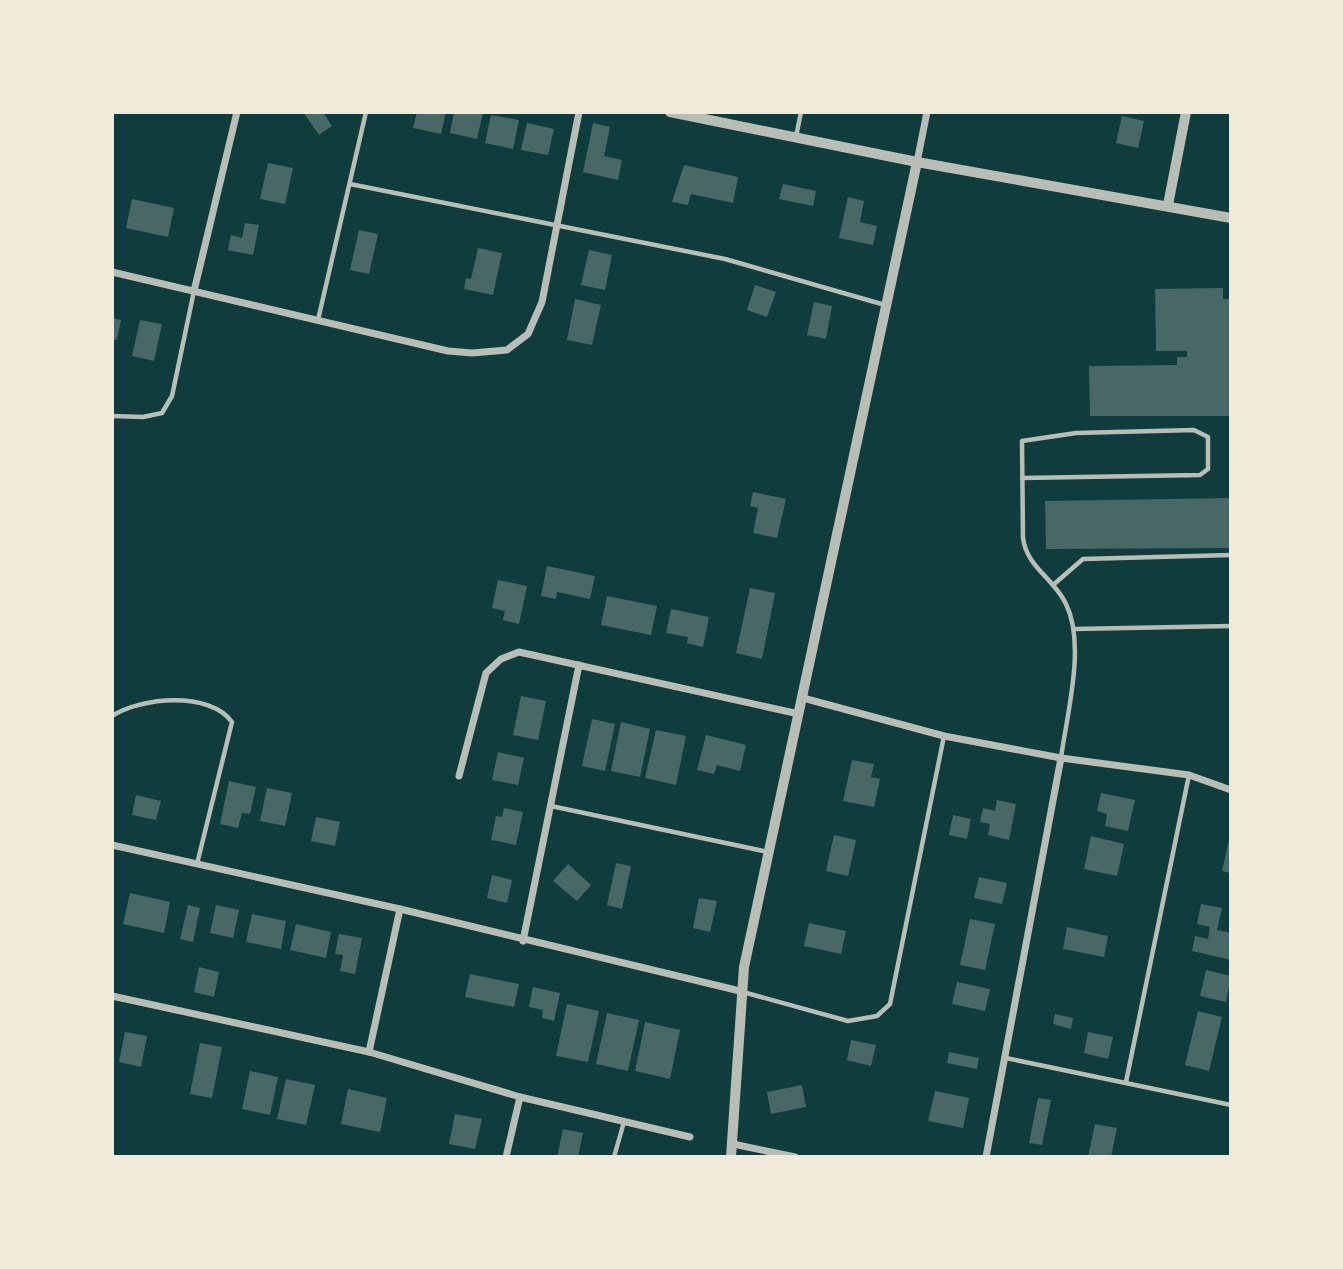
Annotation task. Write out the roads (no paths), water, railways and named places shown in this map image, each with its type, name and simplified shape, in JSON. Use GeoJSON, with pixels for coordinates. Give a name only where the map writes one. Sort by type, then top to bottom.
{"type":"FeatureCollection","features":[{"type":"Feature","properties":{"kind":"street"},"geometry":{"type":"LineString","coordinates":[[194,291],[237,112]]}},
{"type":"Feature","properties":{"kind":"street"},"geometry":{"type":"LineString","coordinates":[[112,272],[448,351],[507,350],[527,334],[542,302],[579,112]]}},
{"type":"Feature","properties":{"kind":"street"},"geometry":{"type":"LineString","coordinates":[[674,112],[917,162],[1231,218]]}},
{"type":"Feature","properties":{"kind":"street"},"geometry":{"type":"LineString","coordinates":[[731,1157],[740,991],[927,112]]}},
{"type":"Feature","properties":{"kind":"street"},"geometry":{"type":"LineString","coordinates":[[1168,205],[1186,112]]}},
{"type":"Feature","properties":{"kind":"street"},"geometry":{"type":"LineString","coordinates":[[459,776],[486,673],[501,659],[519,652],[799,714]]}},
{"type":"Feature","properties":{"kind":"street"},"geometry":{"type":"LineString","coordinates":[[523,941],[579,665]]}},
{"type":"Feature","properties":{"kind":"street"},"geometry":{"type":"LineString","coordinates":[[803,698],[944,736],[1061,758],[1189,775],[1231,790]]}},
{"type":"Feature","properties":{"kind":"street"},"geometry":{"type":"LineString","coordinates":[[986,1157],[1061,758]]}},
{"type":"Feature","properties":{"kind":"street"},"geometry":{"type":"LineString","coordinates":[[112,845],[400,909],[523,941],[740,991]]}},
{"type":"Feature","properties":{"kind":"street"},"geometry":{"type":"LineString","coordinates":[[369,1052],[400,909]]}},
{"type":"Feature","properties":{"kind":"street"},"geometry":{"type":"LineString","coordinates":[[112,996],[369,1052],[520,1097],[690,1137]]}},
{"type":"Feature","properties":{"kind":"street"},"geometry":{"type":"LineString","coordinates":[[506,1157],[520,1097]]}},
{"type":"Feature","properties":{"kind":"street"},"geometry":{"type":"LineString","coordinates":[[733,1144],[795,1157]]}},
{"type":"Feature","properties":{"kind":"lane"},"geometry":{"type":"LineString","coordinates":[[318,320],[366,112]]}},
{"type":"Feature","properties":{"kind":"lane"},"geometry":{"type":"LineString","coordinates":[[796,137],[801,112]]}},
{"type":"Feature","properties":{"kind":"lane"},"geometry":{"type":"LineString","coordinates":[[350,184],[725,259],[887,305]]}},
{"type":"Feature","properties":{"kind":"lane"},"geometry":{"type":"LineString","coordinates":[[112,416],[144,417],[162,413],[172,396],[194,291]]}},
{"type":"Feature","properties":{"kind":"lane"},"geometry":{"type":"LineString","coordinates":[[1022,478],[1200,475],[1208,469],[1208,437],[1194,430],[1076,433],[1022,441],[1022,478],[1024,547],[1034,566],[1067,604],[1076,643],[1061,758]]}},
{"type":"Feature","properties":{"kind":"lane"},"geometry":{"type":"LineString","coordinates":[[1053,585],[1083,559],[1231,555]]}},
{"type":"Feature","properties":{"kind":"lane"},"geometry":{"type":"LineString","coordinates":[[1074,629],[1231,626]]}},
{"type":"Feature","properties":{"kind":"lane"},"geometry":{"type":"LineString","coordinates":[[112,716],[127,707],[155,700],[180,701],[226,713],[232,722],[197,864]]}},
{"type":"Feature","properties":{"kind":"lane"},"geometry":{"type":"LineString","coordinates":[[740,991],[848,1021],[877,1016],[890,1004],[944,736]]}},
{"type":"Feature","properties":{"kind":"lane"},"geometry":{"type":"LineString","coordinates":[[1126,1082],[1189,775]]}},
{"type":"Feature","properties":{"kind":"lane"},"geometry":{"type":"LineString","coordinates":[[550,806],[769,852]]}},
{"type":"Feature","properties":{"kind":"lane"},"geometry":{"type":"LineString","coordinates":[[1006,1058],[1231,1105]]}},
{"type":"Feature","properties":{"kind":"lane"},"geometry":{"type":"LineString","coordinates":[[614,1157],[624,1122]]}}]}
